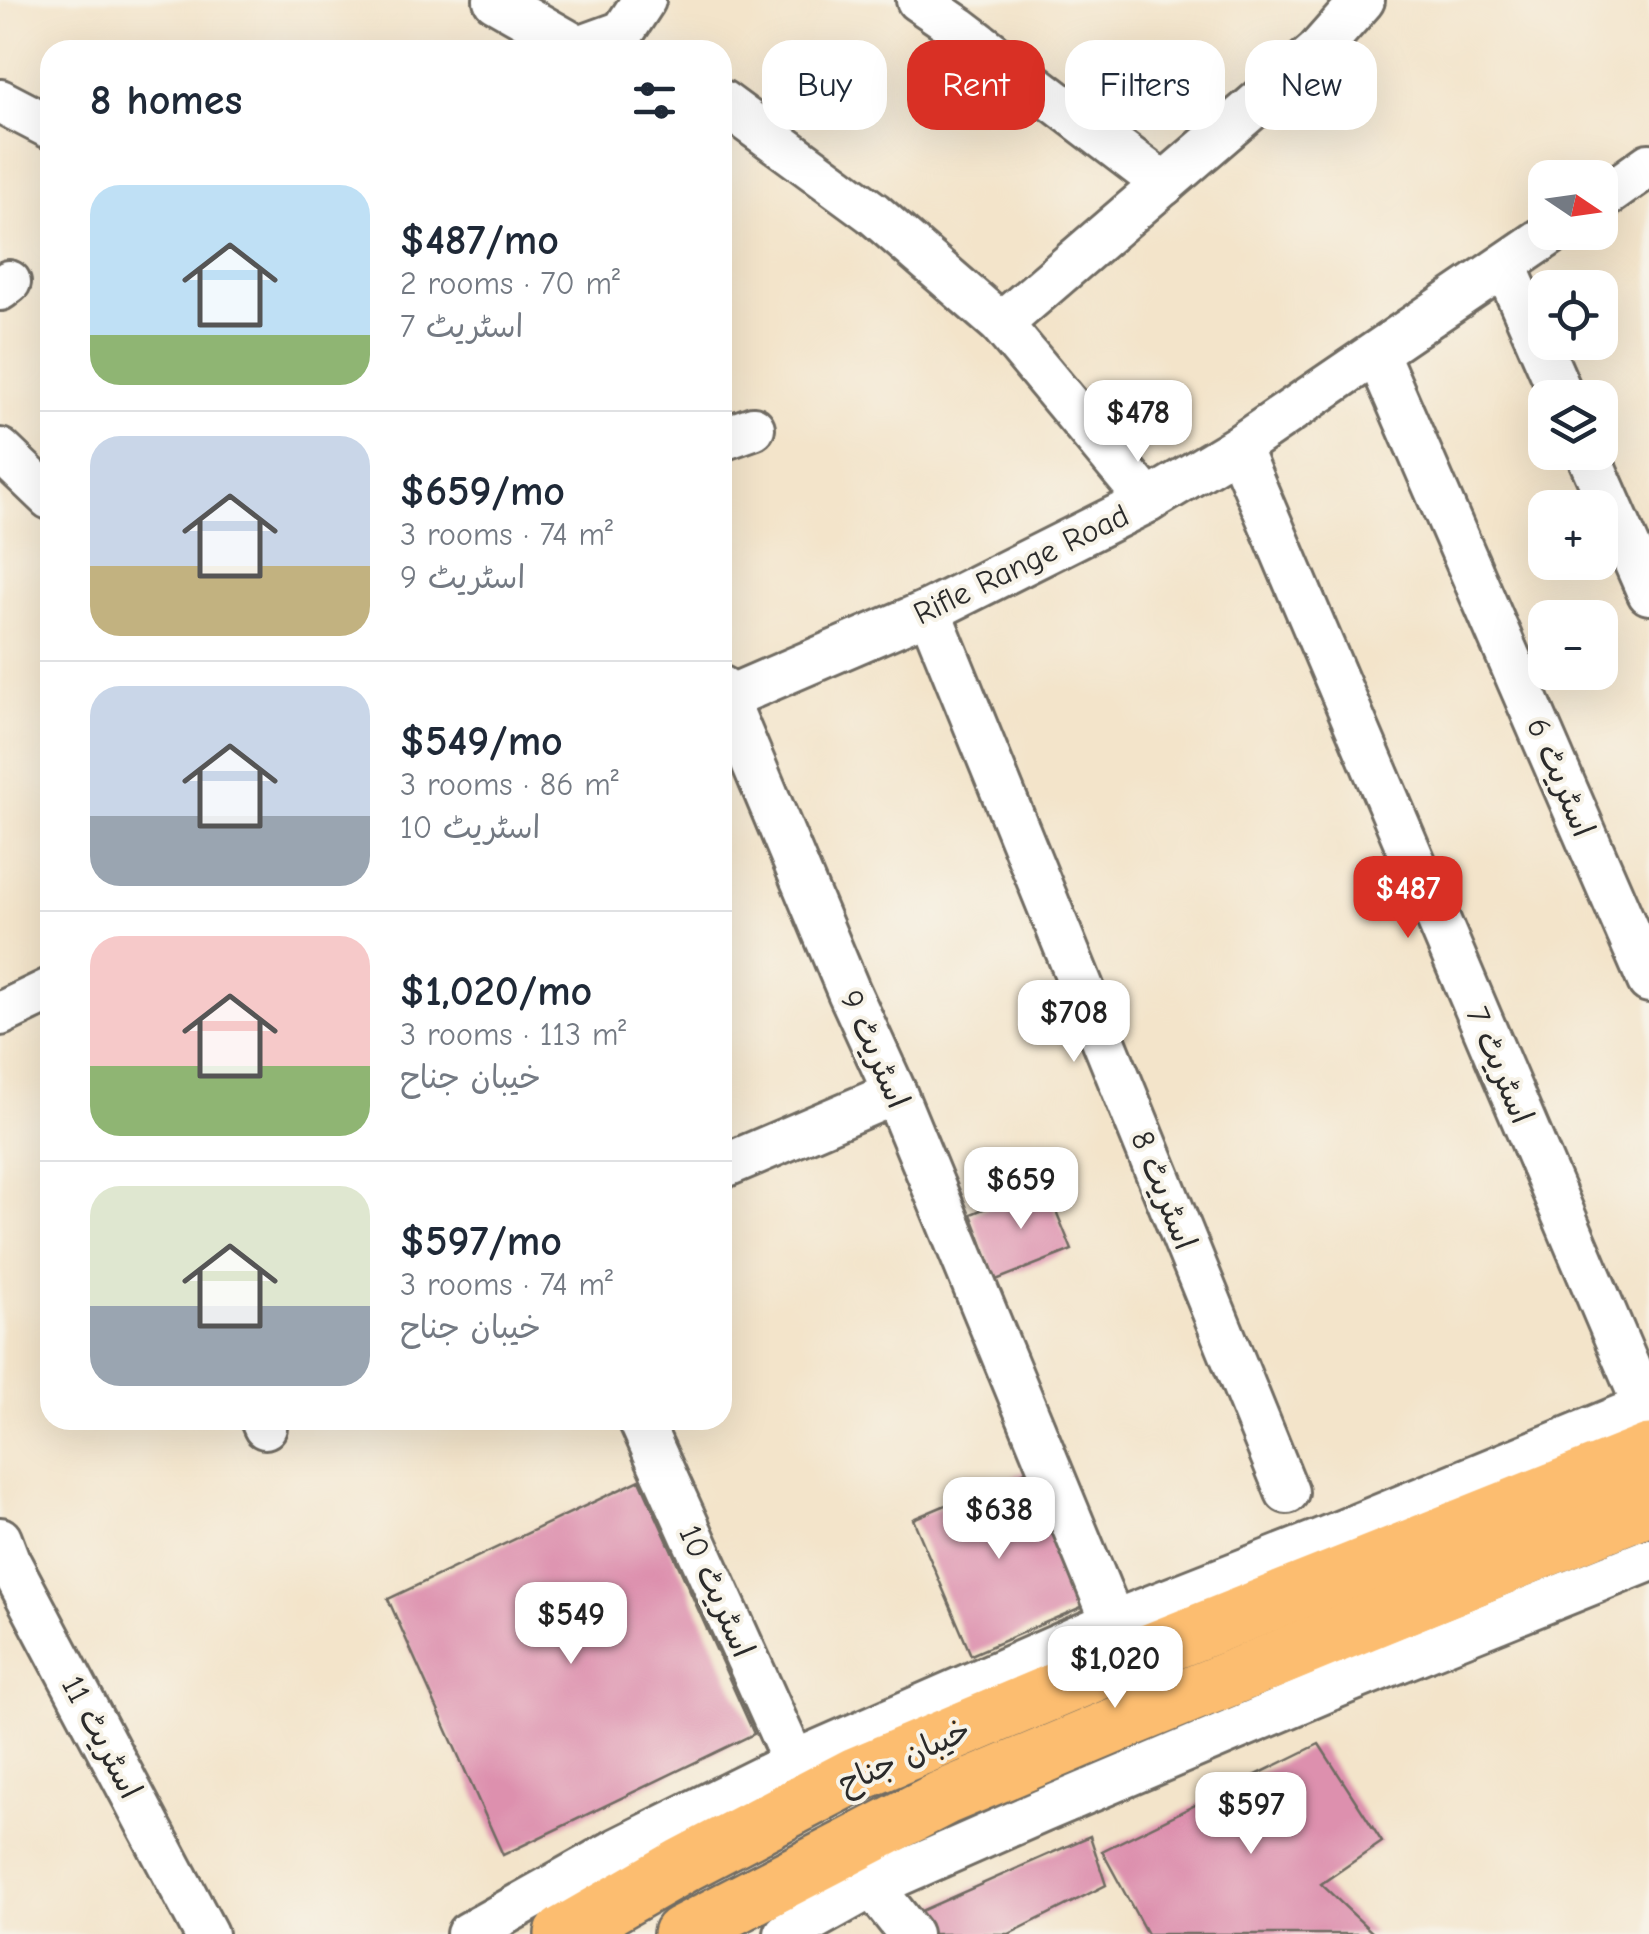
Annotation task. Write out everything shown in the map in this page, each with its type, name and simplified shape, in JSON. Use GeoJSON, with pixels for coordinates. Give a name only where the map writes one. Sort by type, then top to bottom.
{"type":"FeatureCollection","features":[{"type":"Feature","properties":{"kind":"main road","name":"خیبان جناح"},"geometry":{"type":"LineString","coordinates":[[563,1934],[855,1774],[1113,1666],[1648,1421]]}},
{"type":"Feature","properties":{"kind":"main road","name":"خیبان جناح"},"geometry":{"type":"LineString","coordinates":[[681,1934],[944,1798],[1649,1507]]}},
{"type":"Feature","properties":{"kind":"street"},"geometry":{"type":"LineString","coordinates":[[495,0],[563,40]]}},
{"type":"Feature","properties":{"kind":"street"},"geometry":{"type":"LineString","coordinates":[[918,0],[1164,184]]}},
{"type":"Feature","properties":{"kind":"street"},"geometry":{"type":"LineString","coordinates":[[1001,324],[1317,52],[1363,0]]}},
{"type":"Feature","properties":{"kind":"street"},"geometry":{"type":"LineString","coordinates":[[603,40],[638,27]]}},
{"type":"Feature","properties":{"kind":"street"},"geometry":{"type":"LineString","coordinates":[[0,101],[40,122]]}},
{"type":"Feature","properties":{"kind":"street"},"geometry":{"type":"LineString","coordinates":[[732,109],[873,213],[1001,324],[1148,501]]}},
{"type":"Feature","properties":{"kind":"street"},"geometry":{"type":"LineString","coordinates":[[1618,193],[1644,183]]}},
{"type":"Feature","properties":{"kind":"street","name":"Rifle Range Road"},"geometry":{"type":"LineString","coordinates":[[732,692],[929,611],[1148,501],[1238,447],[1528,250]]}},
{"type":"Feature","properties":{"kind":"street"},"geometry":{"type":"LineString","coordinates":[[1505,266],[1555,380]]}},
{"type":"Feature","properties":{"kind":"street","name":"اسٹریٹ 6"},"geometry":{"type":"LineString","coordinates":[[1377,354],[1649,981]]}},
{"type":"Feature","properties":{"kind":"street","name":"اسٹریٹ 7"},"geometry":{"type":"LineString","coordinates":[[1238,447],[1648,1421]]}},
{"type":"Feature","properties":{"kind":"street"},"geometry":{"type":"LineString","coordinates":[[0,450],[40,482]]}},
{"type":"Feature","properties":{"kind":"street"},"geometry":{"type":"LineString","coordinates":[[1595,470],[1649,593]]}},
{"type":"Feature","properties":{"kind":"street","name":"اسٹریٹ 8"},"geometry":{"type":"LineString","coordinates":[[929,611],[1287,1492]]}},
{"type":"Feature","properties":{"kind":"street","name":"اسٹریٹ 9"},"geometry":{"type":"LineString","coordinates":[[732,714],[895,1094],[1113,1622]]}},
{"type":"Feature","properties":{"kind":"street"},"geometry":{"type":"LineString","coordinates":[[0,1014],[40,995]]}},
{"type":"Feature","properties":{"kind":"street"},"geometry":{"type":"LineString","coordinates":[[732,1164],[895,1094]]}},
{"type":"Feature","properties":{"kind":"street"},"geometry":{"type":"LineString","coordinates":[[468,1934],[619,1849],[794,1762],[1113,1622],[1314,1542],[1648,1421]]}},
{"type":"Feature","properties":{"kind":"street","name":"اسٹریٹ 10"},"geometry":{"type":"LineString","coordinates":[[645,1430],[794,1762]]}},
{"type":"Feature","properties":{"kind":"street","name":"اسٹریٹ 11"},"geometry":{"type":"LineString","coordinates":[[0,1539],[206,1934]]}},
{"type":"Feature","properties":{"kind":"street"},"geometry":{"type":"LineString","coordinates":[[786,1934],[872,1886],[1342,1684],[1649,1560]]}},
{"type":"Feature","properties":{"kind":"street"},"geometry":{"type":"LineString","coordinates":[[872,1886],[910,1934]]}},
{"type":"Feature","properties":{"kind":"building"},"geometry":{"type":"Polygon","coordinates":[[[1045,1184],[1072,1250],[996,1280],[971,1214],[1045,1184]]]}},
{"type":"Feature","properties":{"kind":"building"},"geometry":{"type":"Polygon","coordinates":[[[1028,1470],[1086,1605],[971,1655],[913,1519],[1028,1470]]]}},
{"type":"Feature","properties":{"kind":"building"},"geometry":{"type":"Polygon","coordinates":[[[640,1480],[754,1734],[503,1855],[388,1599],[640,1480]]]}},
{"type":"Feature","properties":{"kind":"building"},"geometry":{"type":"Polygon","coordinates":[[[1319,1744],[1382,1842],[1321,1884],[1374,1934],[1147,1934],[1102,1851],[1319,1744]]]}},
{"type":"Feature","properties":{"kind":"building"},"geometry":{"type":"Polygon","coordinates":[[[1090,1836],[1106,1885],[1009,1934],[929,1934],[914,1914],[1090,1836]]]}}]}
